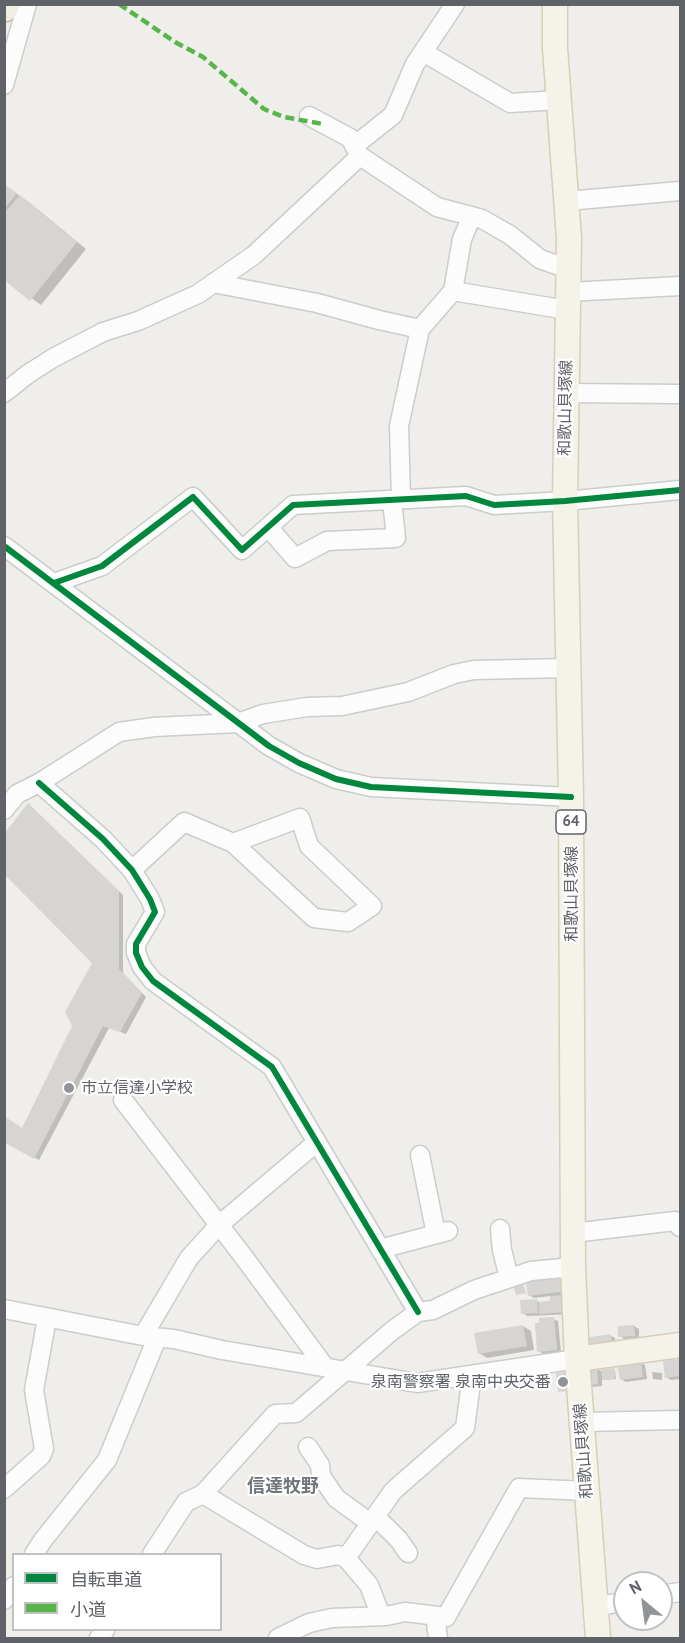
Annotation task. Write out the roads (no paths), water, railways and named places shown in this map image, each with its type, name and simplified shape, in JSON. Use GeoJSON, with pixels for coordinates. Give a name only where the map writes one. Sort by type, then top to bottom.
{"type":"FeatureCollection","features":[{"type":"Feature","properties":{"kind":"main road","name":"和歌山貝塚線"},"geometry":{"type":"LineString","coordinates":[[555,4],[555,48],[567,201],[565,501],[571,797],[573,1268],[577,1359],[598,1638]]}},
{"type":"Feature","properties":{"kind":"main road"},"geometry":{"type":"LineString","coordinates":[[577,1359],[681,1345]]}},
{"type":"Feature","properties":{"kind":"street"},"geometry":{"type":"LineString","coordinates":[[4,85],[27,4]]}},
{"type":"Feature","properties":{"kind":"street"},"geometry":{"type":"LineString","coordinates":[[4,393],[53,358],[103,332],[138,321],[198,294],[254,255],[393,115],[415,64],[455,4]]}},
{"type":"Feature","properties":{"kind":"street"},"geometry":{"type":"LineString","coordinates":[[423,52],[510,103],[559,100]]}},
{"type":"Feature","properties":{"kind":"street"},"geometry":{"type":"LineString","coordinates":[[309,116],[350,138],[357,151],[437,207],[482,219],[510,235],[540,259],[568,290]]}},
{"type":"Feature","properties":{"kind":"street"},"geometry":{"type":"LineString","coordinates":[[567,201],[681,192]]}},
{"type":"Feature","properties":{"kind":"street"},"geometry":{"type":"LineString","coordinates":[[268,527],[295,558],[327,542],[396,538],[399,426],[420,329],[453,291],[462,239],[472,216]]}},
{"type":"Feature","properties":{"kind":"street"},"geometry":{"type":"LineString","coordinates":[[213,283],[317,303],[379,321],[420,329]]}},
{"type":"Feature","properties":{"kind":"street"},"geometry":{"type":"LineString","coordinates":[[453,291],[681,286]]}},
{"type":"Feature","properties":{"kind":"street"},"geometry":{"type":"LineString","coordinates":[[566,393],[681,394]]}},
{"type":"Feature","properties":{"kind":"street"},"geometry":{"type":"LineString","coordinates":[[54,583],[102,566],[193,497],[242,550],[293,505],[466,496],[494,505],[679,494]]}},
{"type":"Feature","properties":{"kind":"street"},"geometry":{"type":"LineString","coordinates":[[4,546],[269,746],[299,764],[336,779],[371,787],[571,797]]}},
{"type":"Feature","properties":{"kind":"street"},"geometry":{"type":"LineString","coordinates":[[4,810],[11,790],[39,783],[119,732],[154,727],[238,723],[263,714],[307,707],[342,706],[408,692],[454,674],[474,670],[567,668]]}},
{"type":"Feature","properties":{"kind":"street"},"geometry":{"type":"LineString","coordinates":[[39,783],[103,839],[132,870],[150,899],[155,912],[136,944],[136,953],[142,967],[153,981],[272,1067],[418,1312]]}},
{"type":"Feature","properties":{"kind":"street"},"geometry":{"type":"LineString","coordinates":[[132,870],[184,822],[233,843],[314,918],[348,922],[372,906],[309,846],[300,819],[233,843]]}},
{"type":"Feature","properties":{"kind":"street"},"geometry":{"type":"LineString","coordinates":[[123,1100],[325,1367]]}},
{"type":"Feature","properties":{"kind":"street"},"geometry":{"type":"LineString","coordinates":[[35,1553],[107,1460],[150,1337],[189,1258],[219,1225],[317,1142]]}},
{"type":"Feature","properties":{"kind":"street"},"geometry":{"type":"LineString","coordinates":[[380,1249],[442,1233],[420,1155]]}},
{"type":"Feature","properties":{"kind":"street"},"geometry":{"type":"LineString","coordinates":[[573,1233],[675,1221],[681,1227]]}},
{"type":"Feature","properties":{"kind":"street"},"geometry":{"type":"LineString","coordinates":[[500,1229],[502,1250],[509,1278]]}},
{"type":"Feature","properties":{"kind":"street"},"geometry":{"type":"LineString","coordinates":[[153,1553],[186,1502],[203,1494],[275,1414],[296,1413],[393,1330],[418,1312],[433,1310],[474,1290],[531,1271],[573,1268]]}},
{"type":"Feature","properties":{"kind":"street"},"geometry":{"type":"LineString","coordinates":[[4,1310],[417,1383],[577,1359]]}},
{"type":"Feature","properties":{"kind":"street"},"geometry":{"type":"LineString","coordinates":[[7,1481],[41,1456],[44,1449],[34,1390],[47,1318]]}},
{"type":"Feature","properties":{"kind":"street"},"geometry":{"type":"LineString","coordinates":[[346,1558],[393,1491],[465,1428],[472,1375]]}},
{"type":"Feature","properties":{"kind":"street"},"geometry":{"type":"LineString","coordinates":[[582,1422],[681,1420]]}},
{"type":"Feature","properties":{"kind":"street"},"geometry":{"type":"LineString","coordinates":[[308,1447],[320,1465],[321,1476],[336,1498],[372,1519],[399,1540],[408,1552]]}},
{"type":"Feature","properties":{"kind":"street"},"geometry":{"type":"LineString","coordinates":[[278,1638],[309,1623],[332,1618],[381,1616],[405,1612],[446,1617],[519,1488],[587,1491]]}},
{"type":"Feature","properties":{"kind":"street"},"geometry":{"type":"LineString","coordinates":[[203,1494],[304,1555],[317,1559],[338,1555],[346,1558],[369,1585],[381,1616]]}},
{"type":"Feature","properties":{"kind":"street"},"geometry":{"type":"LineString","coordinates":[[596,1606],[613,1604]]}},
{"type":"Feature","properties":{"kind":"street"},"geometry":{"type":"LineString","coordinates":[[435,1616],[438,1638]]}},
{"type":"Feature","properties":{"kind":"place","name":"市立信達小学校"},"geometry":{"type":"Point","coordinates":[69,1088]}},
{"type":"Feature","properties":{"kind":"place","name":"泉南警察署 泉南中央交番"},"geometry":{"type":"Point","coordinates":[563,1382]}},
{"type":"Feature","properties":{"kind":"district","name":"信達牧野"},"geometry":{"type":"Point","coordinates":[283,1487]}}]}
